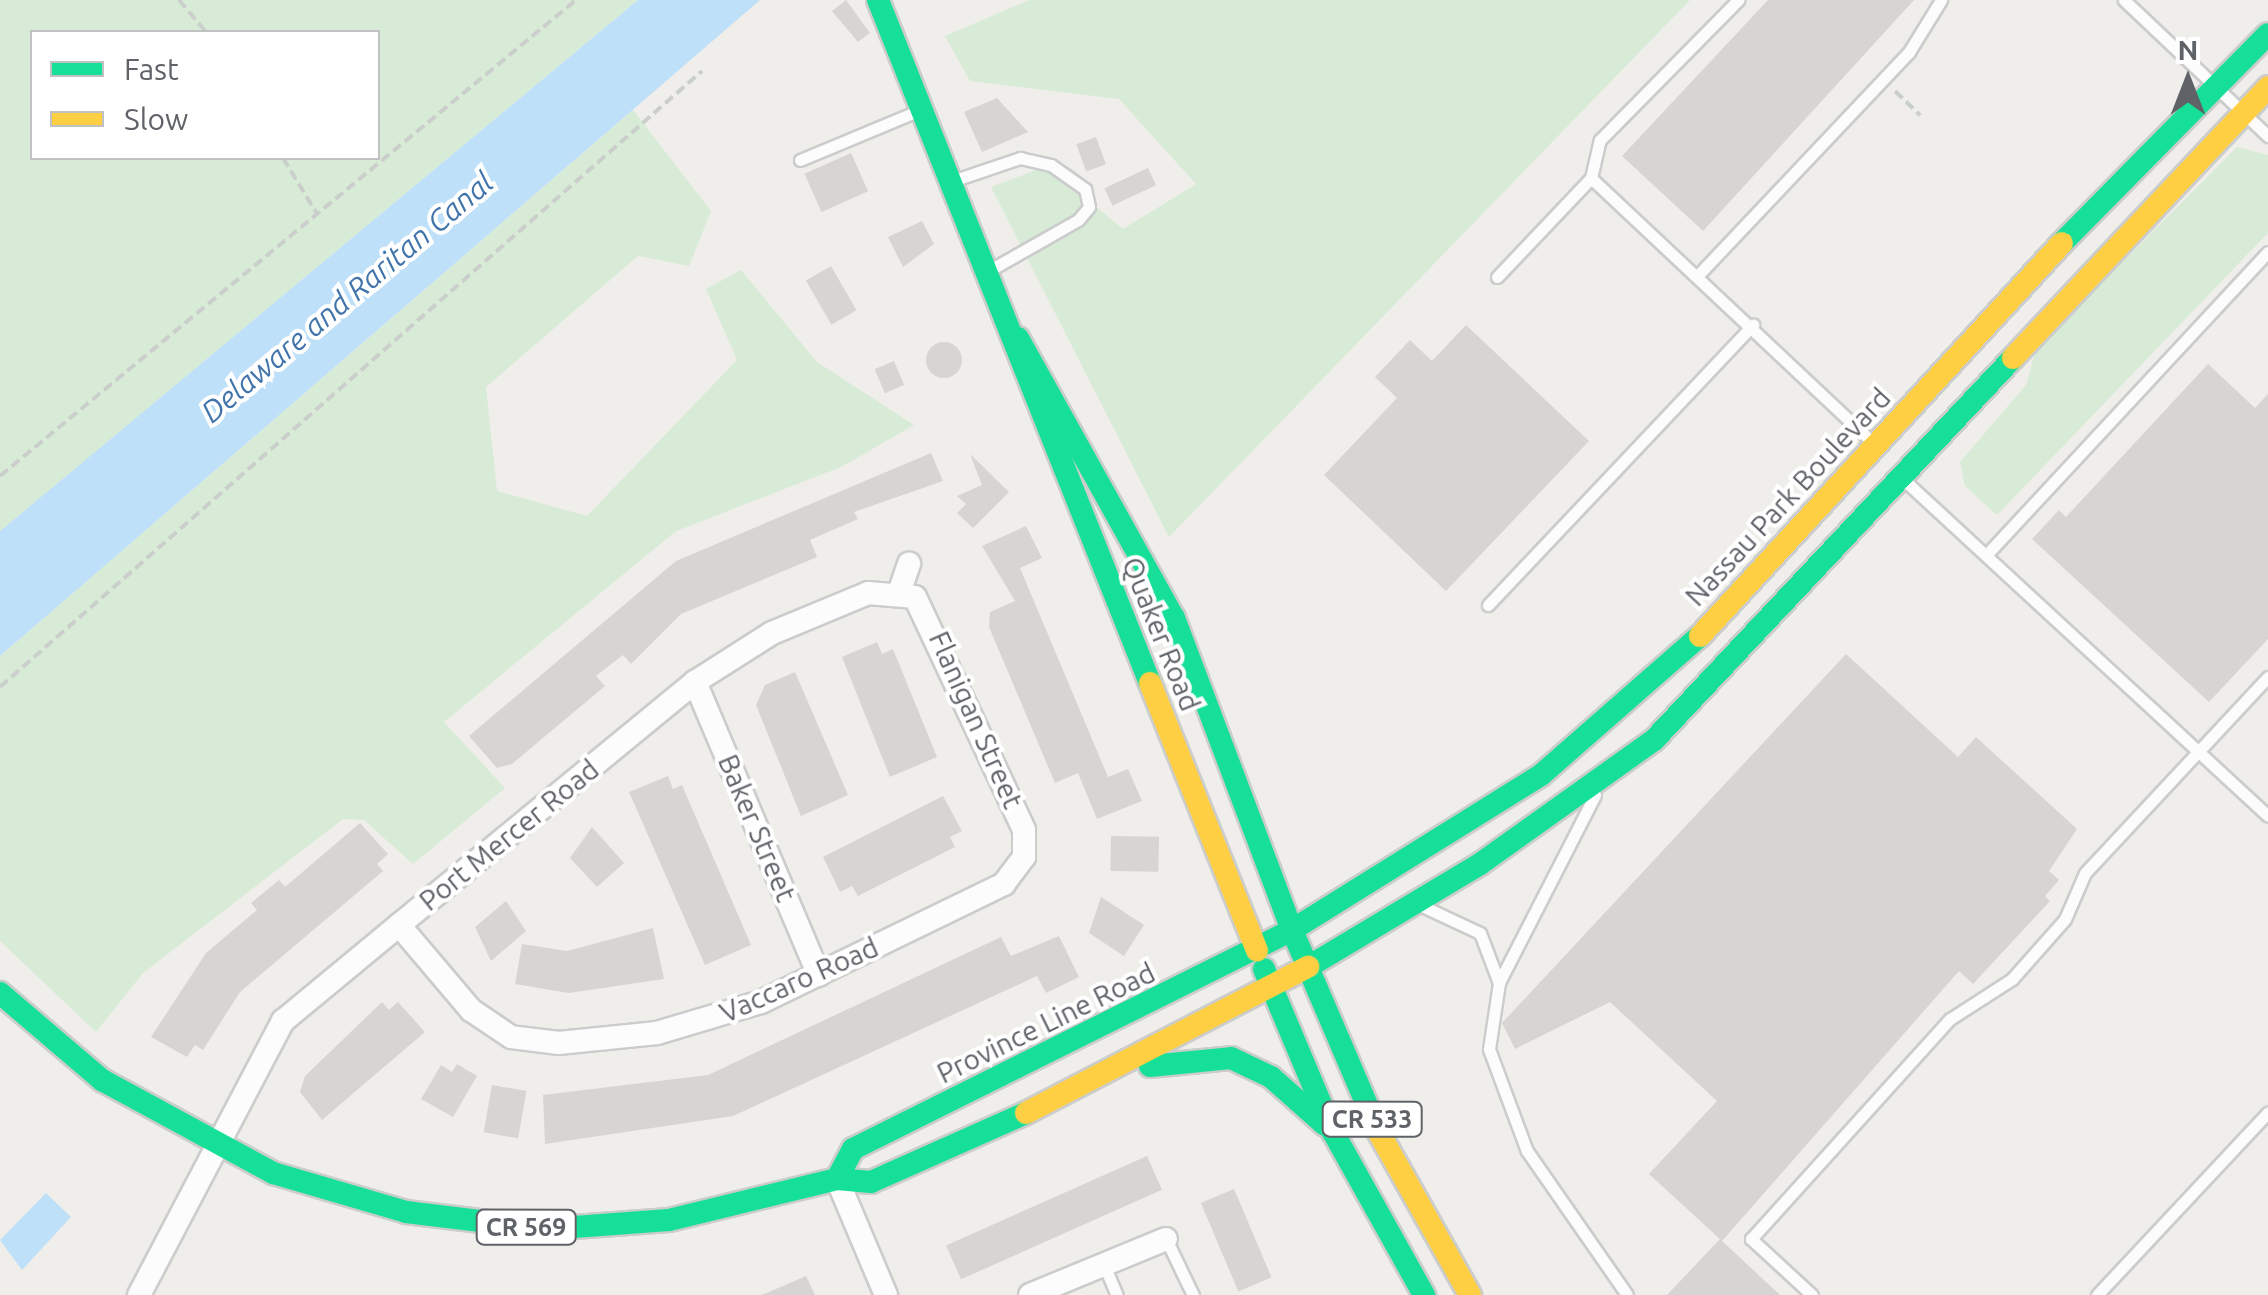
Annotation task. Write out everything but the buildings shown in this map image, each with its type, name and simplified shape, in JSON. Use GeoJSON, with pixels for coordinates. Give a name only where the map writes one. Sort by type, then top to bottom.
{"type":"FeatureCollection","features":[{"type":"Feature","properties":{"kind":"street","name":"Quaker Road"},"geometry":{"type":"LineString","coordinates":[[878,0],[1018,338],[1257,950]]}},
{"type":"Feature","properties":{"kind":"street","name":"Nassau Park Boulevard"},"geometry":{"type":"LineString","coordinates":[[1292,930],[1602,730],[1876,446],[2212,83],[2268,34]]}},
{"type":"Feature","properties":{"kind":"street"},"geometry":{"type":"LineString","coordinates":[[1308,967],[1416,904],[1604,778],[1690,707],[2242,111],[2268,88]]}},
{"type":"Feature","properties":{"kind":"street","name":"Quaker Road"},"geometry":{"type":"LineString","coordinates":[[1018,338],[1174,618],[1292,930]]}},
{"type":"Feature","properties":{"kind":"street"},"geometry":{"type":"LineString","coordinates":[[1876,446],[1902,478]]}},
{"type":"Feature","properties":{"kind":"street"},"geometry":{"type":"LineString","coordinates":[[900,590],[910,564]]}},
{"type":"Feature","properties":{"kind":"street","name":"Port Mercer Road"},"geometry":{"type":"LineString","coordinates":[[139,1295],[220,1150],[283,1021],[695,682],[772,634],[868,592],[900,590]]}},
{"type":"Feature","properties":{"kind":"street","name":"Flanigan Street"},"geometry":{"type":"LineString","coordinates":[[900,590],[932,618],[1024,830],[1032,860],[998,887]]}},
{"type":"Feature","properties":{"kind":"street","name":"Baker Street"},"geometry":{"type":"LineString","coordinates":[[695,682],[819,974]]}},
{"type":"Feature","properties":{"kind":"street","name":"Vaccaro Road"},"geometry":{"type":"LineString","coordinates":[[399,925],[471,1010],[532,1042],[657,1033],[819,974],[998,887]]}},
{"type":"Feature","properties":{"kind":"street","name":"Province Line Road"},"geometry":{"type":"LineString","coordinates":[[838,1179],[853,1149],[1292,930]]}},
{"type":"Feature","properties":{"kind":"street","name":"CR 533"},"geometry":{"type":"LineString","coordinates":[[1292,930],[1375,1125],[1470,1295]]}},
{"type":"Feature","properties":{"kind":"street","name":"CR 533"},"geometry":{"type":"LineString","coordinates":[[1257,950],[1333,1132],[1424,1295]]}},
{"type":"Feature","properties":{"kind":"street","name":"CR 569"},"geometry":{"type":"LineString","coordinates":[[0,993],[102,1080],[220,1150],[406,1212],[547,1228],[669,1220],[838,1179],[871,1182],[1113,1074],[1308,967]]}},
{"type":"Feature","properties":{"kind":"street"},"geometry":{"type":"LineString","coordinates":[[1113,1074],[1231,1058],[1270,1077],[1333,1132]]}},
{"type":"Feature","properties":{"kind":"street"},"geometry":{"type":"LineString","coordinates":[[838,1179],[886,1295]]}},
{"type":"Feature","properties":{"kind":"street"},"geometry":{"type":"LineString","coordinates":[[1030,1295],[1166,1239]]}},
{"type":"Feature","properties":{"kind":"lane"},"geometry":{"type":"LineString","coordinates":[[1496,277],[1591,178],[1600,140],[1738,0]]}},
{"type":"Feature","properties":{"kind":"lane"},"geometry":{"type":"LineString","coordinates":[[1700,273],[1908,52],[1941,0]]}},
{"type":"Feature","properties":{"kind":"lane"},"geometry":{"type":"LineString","coordinates":[[2124,0],[2268,136]]}},
{"type":"Feature","properties":{"kind":"lane"},"geometry":{"type":"LineString","coordinates":[[800,160],[923,108]]}},
{"type":"Feature","properties":{"kind":"lane"},"geometry":{"type":"LineString","coordinates":[[953,180],[1020,158],[1050,164],[1086,189],[1089,207],[1078,220],[990,270]]}},
{"type":"Feature","properties":{"kind":"lane"},"geometry":{"type":"LineString","coordinates":[[1591,178],[1700,273],[1876,446]]}},
{"type":"Feature","properties":{"kind":"lane"},"geometry":{"type":"LineString","coordinates":[[1988,553],[2268,252]]}},
{"type":"Feature","properties":{"kind":"lane"},"geometry":{"type":"LineString","coordinates":[[1488,605],[1754,325]]}},
{"type":"Feature","properties":{"kind":"lane"},"geometry":{"type":"LineString","coordinates":[[1902,478],[1988,553],[2268,816]]}},
{"type":"Feature","properties":{"kind":"lane"},"geometry":{"type":"LineString","coordinates":[[1812,1295],[1751,1239],[1950,1019],[2012,978],[2066,919],[2085,874],[2268,676]]}},
{"type":"Feature","properties":{"kind":"lane"},"geometry":{"type":"LineString","coordinates":[[1604,778],[1499,983],[1489,1048],[1506,1110],[1582,1238],[1628,1295]]}},
{"type":"Feature","properties":{"kind":"lane"},"geometry":{"type":"LineString","coordinates":[[1416,904],[1480,933],[1499,983]]}},
{"type":"Feature","properties":{"kind":"lane"},"geometry":{"type":"LineString","coordinates":[[2097,1295],[2268,1112]]}},
{"type":"Feature","properties":{"kind":"lane"},"geometry":{"type":"LineString","coordinates":[[1166,1239],[1193,1295]]}},
{"type":"Feature","properties":{"kind":"lane"},"geometry":{"type":"LineString","coordinates":[[1104,1265],[1117,1295]]}},
{"type":"Feature","properties":{"kind":"path"},"geometry":{"type":"LineString","coordinates":[[179,0],[204,30]]}},
{"type":"Feature","properties":{"kind":"path"},"geometry":{"type":"LineString","coordinates":[[0,476],[576,0]]}},
{"type":"Feature","properties":{"kind":"path"},"geometry":{"type":"LineString","coordinates":[[0,687],[702,71]]}},
{"type":"Feature","properties":{"kind":"path"},"geometry":{"type":"LineString","coordinates":[[283,160],[317,214]]}},
{"type":"Feature","properties":{"kind":"green space"},"geometry":{"type":"Polygon","coordinates":[[[0,0],[638,0],[0,531],[0,0]]]}},
{"type":"Feature","properties":{"kind":"green space"},"geometry":{"type":"Polygon","coordinates":[[[1029,0],[1690,0],[1169,537],[991,187],[1047,166],[1123,229],[1196,184],[1119,99],[970,81],[945,36],[1029,0]]]}},
{"type":"Feature","properties":{"kind":"green space"},"geometry":{"type":"Polygon","coordinates":[[[633,110],[711,211],[689,266],[638,256],[486,387],[497,491],[587,516],[737,360],[706,289],[741,270],[817,362],[914,425],[841,467],[676,531],[444,722],[505,788],[413,864],[364,820],[343,819],[143,973],[96,1032],[0,941],[0,656],[633,110]]]}},
{"type":"Feature","properties":{"kind":"green space"},"geometry":{"type":"Polygon","coordinates":[[[2237,147],[2268,155],[2268,233],[1997,515],[1965,486],[1960,462],[2026,385],[2036,349],[2237,147]]]}},
{"type":"Feature","properties":{"kind":"water","name":"Delaware and Raritan Canal"},"geometry":{"type":"Polygon","coordinates":[[[638,0],[760,0],[0,656],[0,531],[638,0]]]}},
{"type":"Feature","properties":{"kind":"water"},"geometry":{"type":"Polygon","coordinates":[[[46,1193],[71,1217],[22,1270],[0,1240],[46,1193]]]}},
{"type":"Feature","properties":{"kind":"traffic: fast"},"geometry":{"type":"LineString","coordinates":[[878,0],[1150,683]]}},
{"type":"Feature","properties":{"kind":"traffic: fast"},"geometry":{"type":"LineString","coordinates":[[2062,243],[2268,34]]}},
{"type":"Feature","properties":{"kind":"traffic: fast"},"geometry":{"type":"LineString","coordinates":[[1018,338],[1174,618],[1292,930],[1541,775],[1700,636]]}},
{"type":"Feature","properties":{"kind":"traffic: fast"},"geometry":{"type":"LineString","coordinates":[[1308,967],[1480,864],[1654,740],[2013,358]]}},
{"type":"Feature","properties":{"kind":"traffic: fast"},"geometry":{"type":"LineString","coordinates":[[837,1179],[853,1149],[1292,930],[1378,1131]]}},
{"type":"Feature","properties":{"kind":"traffic: fast"},"geometry":{"type":"LineString","coordinates":[[1264,969],[1333,1132],[1424,1295]]}},
{"type":"Feature","properties":{"kind":"traffic: fast"},"geometry":{"type":"LineString","coordinates":[[0,993],[102,1080],[273,1173],[406,1212],[547,1229],[669,1220],[837,1179],[871,1182],[1026,1113]]}},
{"type":"Feature","properties":{"kind":"traffic: fast"},"geometry":{"type":"LineString","coordinates":[[1150,1066],[1231,1058],[1271,1077],[1325,1125]]}},
{"type":"Feature","properties":{"kind":"traffic: slow"},"geometry":{"type":"LineString","coordinates":[[2013,358],[2268,87]]}},
{"type":"Feature","properties":{"kind":"traffic: slow"},"geometry":{"type":"LineString","coordinates":[[1700,636],[2062,243]]}},
{"type":"Feature","properties":{"kind":"traffic: slow"},"geometry":{"type":"LineString","coordinates":[[1150,683],[1257,950]]}},
{"type":"Feature","properties":{"kind":"traffic: slow"},"geometry":{"type":"LineString","coordinates":[[1026,1113],[1308,967]]}},
{"type":"Feature","properties":{"kind":"traffic: slow"},"geometry":{"type":"LineString","coordinates":[[1378,1131],[1470,1295]]}}]}
